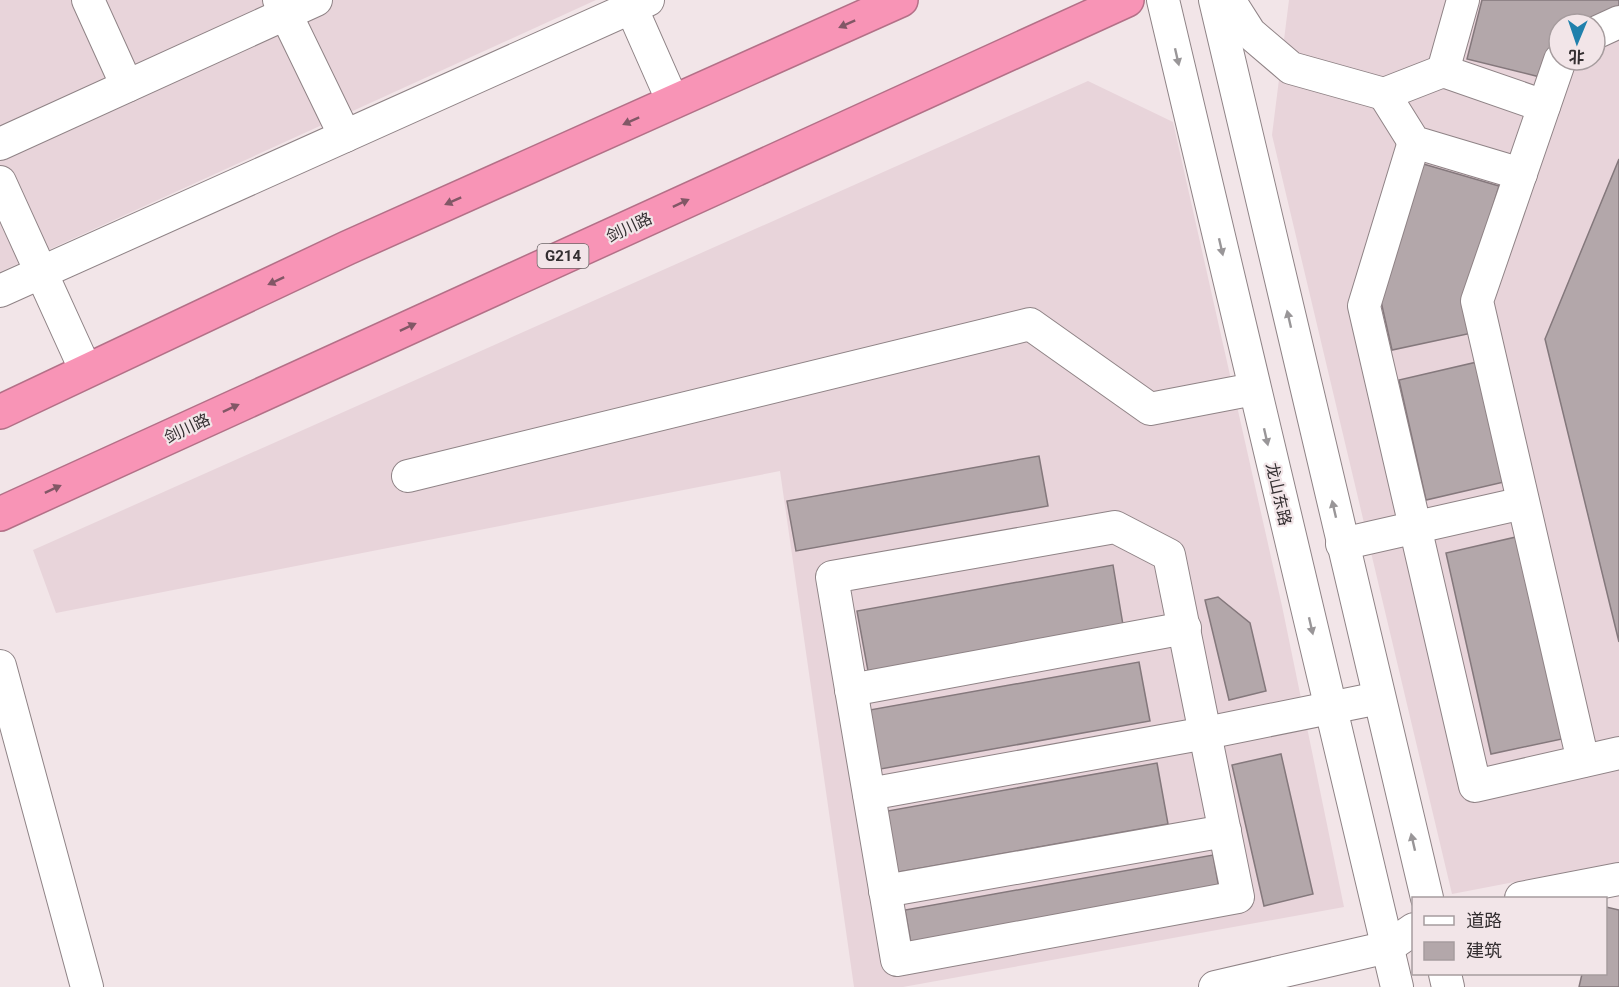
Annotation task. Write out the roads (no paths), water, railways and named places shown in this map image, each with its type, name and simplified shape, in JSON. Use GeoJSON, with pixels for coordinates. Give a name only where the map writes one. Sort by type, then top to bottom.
{"type":"FeatureCollection","features":[{"type":"Feature","properties":{"kind":"highway"},"geometry":{"type":"LineString","coordinates":[[0,412],[337,253],[901,0]]}},
{"type":"Feature","properties":{"kind":"highway","name":"剑川路"},"geometry":{"type":"LineString","coordinates":[[0,514],[1127,0]]}},
{"type":"Feature","properties":{"kind":"street"},"geometry":{"type":"LineString","coordinates":[[88,0],[127,86]]}},
{"type":"Feature","properties":{"kind":"street"},"geometry":{"type":"LineString","coordinates":[[0,144],[127,86],[282,7],[316,0]]}},
{"type":"Feature","properties":{"kind":"street","name":"龙山东路"},"geometry":{"type":"LineString","coordinates":[[1163,0],[1397,987]]}},
{"type":"Feature","properties":{"kind":"street"},"geometry":{"type":"LineString","coordinates":[[1215,0],[1427,897]]}},
{"type":"Feature","properties":{"kind":"street"},"geometry":{"type":"LineString","coordinates":[[1229,0],[1250,33],[1291,68],[1384,94],[1443,71],[1544,106]]}},
{"type":"Feature","properties":{"kind":"street"},"geometry":{"type":"LineString","coordinates":[[1443,71],[1464,0]]}},
{"type":"Feature","properties":{"kind":"street"},"geometry":{"type":"LineString","coordinates":[[0,291],[636,2],[673,102]]}},
{"type":"Feature","properties":{"kind":"street"},"geometry":{"type":"LineString","coordinates":[[282,7],[345,136]]}},
{"type":"Feature","properties":{"kind":"street"},"geometry":{"type":"LineString","coordinates":[[1556,72],[1477,301],[1583,761]]}},
{"type":"Feature","properties":{"kind":"street"},"geometry":{"type":"LineString","coordinates":[[1384,94],[1414,142],[1521,174]]}},
{"type":"Feature","properties":{"kind":"street"},"geometry":{"type":"LineString","coordinates":[[1191,117],[1239,105]]}},
{"type":"Feature","properties":{"kind":"street"},"geometry":{"type":"LineString","coordinates":[[1414,142],[1364,306],[1475,786],[1619,753]]}},
{"type":"Feature","properties":{"kind":"street"},"geometry":{"type":"LineString","coordinates":[[0,182],[86,371]]}},
{"type":"Feature","properties":{"kind":"street"},"geometry":{"type":"LineString","coordinates":[[408,476],[1030,324],[1150,409],[1254,389]]}},
{"type":"Feature","properties":{"kind":"street"},"geometry":{"type":"LineString","coordinates":[[1342,544],[1523,502]]}},
{"type":"Feature","properties":{"kind":"street"},"geometry":{"type":"LineString","coordinates":[[1115,527],[1169,555],[1185,628],[1238,897],[897,960],[832,577],[1115,527]]}},
{"type":"Feature","properties":{"kind":"street"},"geometry":{"type":"LineString","coordinates":[[851,690],[1185,628]]}},
{"type":"Feature","properties":{"kind":"street"},"geometry":{"type":"LineString","coordinates":[[0,666],[87,987]]}},
{"type":"Feature","properties":{"kind":"street"},"geometry":{"type":"LineString","coordinates":[[869,794],[1206,733],[1379,698]]}},
{"type":"Feature","properties":{"kind":"street"},"geometry":{"type":"LineString","coordinates":[[885,891],[1225,831]]}},
{"type":"Feature","properties":{"kind":"street"},"geometry":{"type":"LineString","coordinates":[[1526,897],[1619,879]]}},
{"type":"Feature","properties":{"kind":"street"},"geometry":{"type":"LineString","coordinates":[[1215,987],[1388,947],[1412,930]]}}]}
